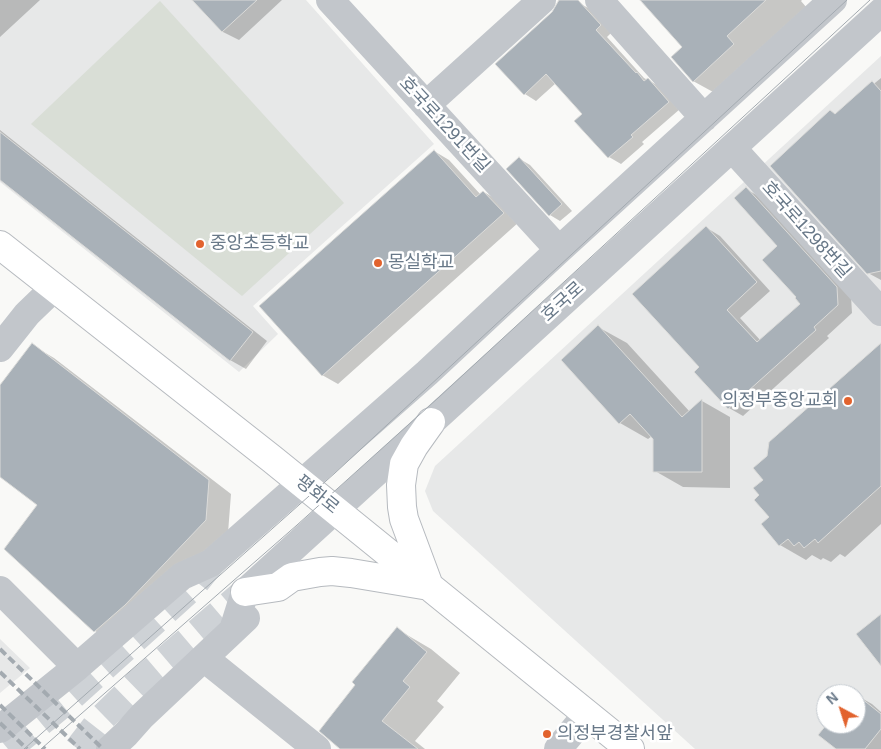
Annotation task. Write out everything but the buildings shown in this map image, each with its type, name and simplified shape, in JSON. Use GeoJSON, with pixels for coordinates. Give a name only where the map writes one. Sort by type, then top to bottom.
{"type":"FeatureCollection","features":[{"type":"Feature","properties":{"kind":"main road","name":"평화로"},"geometry":{"type":"LineString","coordinates":[[0,246],[272,458],[630,749]]}},
{"type":"Feature","properties":{"kind":"main road"},"geometry":{"type":"LineString","coordinates":[[245,592],[278,587],[292,577],[332,571],[429,586],[404,519],[401,486],[404,464],[431,422]]}},
{"type":"Feature","properties":{"kind":"street","name":"호국로1291번길"},"geometry":{"type":"LineString","coordinates":[[330,0],[559,250]]}},
{"type":"Feature","properties":{"kind":"street"},"geometry":{"type":"LineString","coordinates":[[426,105],[542,0]]}},
{"type":"Feature","properties":{"kind":"street"},"geometry":{"type":"LineString","coordinates":[[599,0],[704,118]]}},
{"type":"Feature","properties":{"kind":"street"},"geometry":{"type":"LineString","coordinates":[[0,729],[77,667],[182,576],[211,563],[427,373],[833,0]]}},
{"type":"Feature","properties":{"kind":"street","name":"호국로"},"geometry":{"type":"LineString","coordinates":[[245,592],[881,12]]}},
{"type":"Feature","properties":{"kind":"street","name":"호국로1298번길"},"geometry":{"type":"LineString","coordinates":[[732,148],[881,312]]}},
{"type":"Feature","properties":{"kind":"street"},"geometry":{"type":"LineString","coordinates":[[0,348],[27,314],[54,288]]}},
{"type":"Feature","properties":{"kind":"street"},"geometry":{"type":"LineString","coordinates":[[126,744],[142,716],[278,587]]}},
{"type":"Feature","properties":{"kind":"street"},"geometry":{"type":"LineString","coordinates":[[0,590],[77,667]]}},
{"type":"Feature","properties":{"kind":"street"},"geometry":{"type":"LineString","coordinates":[[233,630],[245,592]]}},
{"type":"Feature","properties":{"kind":"street"},"geometry":{"type":"LineString","coordinates":[[204,658],[317,749]]}},
{"type":"Feature","properties":{"kind":"street"},"geometry":{"type":"LineString","coordinates":[[558,749],[587,714]]}},
{"type":"Feature","properties":{"kind":"shaded area","name":"중앙초등학교"},"geometry":{"type":"Polygon","coordinates":[[[0,0],[306,0],[434,144],[253,306],[278,334],[239,372],[0,182],[0,0]]]}},
{"type":"Feature","properties":{"kind":"shaded area"},"geometry":{"type":"Polygon","coordinates":[[[160,1],[344,203],[242,296],[31,124],[160,1]]]}},
{"type":"Feature","properties":{"kind":"shaded area"},"geometry":{"type":"Polygon","coordinates":[[[881,56],[881,749],[695,749],[433,511],[425,491],[435,466],[881,56]]]}},
{"type":"Feature","properties":{"kind":"shaded area"},"geometry":{"type":"Polygon","coordinates":[[[0,639],[30,668],[0,693],[0,639]]]}},
{"type":"Feature","properties":{"kind":"tunnel"},"geometry":{"type":"LineString","coordinates":[[8,749],[72,696],[192,587],[211,563]]}},
{"type":"Feature","properties":{"kind":"tunnel"},"geometry":{"type":"LineString","coordinates":[[78,749],[103,717],[138,683],[245,592]]}},
{"type":"Feature","properties":{"kind":"tram line"},"geometry":{"type":"LineString","coordinates":[[24,749],[335,473],[847,0]]}},
{"type":"Feature","properties":{"kind":"tram line"},"geometry":{"type":"LineString","coordinates":[[41,749],[297,525],[438,398],[870,0]]}},
{"type":"Feature","properties":{"kind":"railway"},"geometry":{"type":"LineString","coordinates":[[0,649],[103,749]]}},
{"type":"Feature","properties":{"kind":"railway"},"geometry":{"type":"LineString","coordinates":[[0,672],[80,749]]}},
{"type":"Feature","properties":{"kind":"railway"},"geometry":{"type":"LineString","coordinates":[[0,705],[45,749]]}},
{"type":"Feature","properties":{"kind":"railway"},"geometry":{"type":"LineString","coordinates":[[0,723],[27,749]]}},
{"type":"Feature","properties":{"kind":"place","name":"중앙초등학교"},"geometry":{"type":"Point","coordinates":[200,244]}},
{"type":"Feature","properties":{"kind":"place","name":"몽실학교"},"geometry":{"type":"Point","coordinates":[378,263]}},
{"type":"Feature","properties":{"kind":"place","name":"의정부중앙교회"},"geometry":{"type":"Point","coordinates":[848,401]}},
{"type":"Feature","properties":{"kind":"place","name":"의정부경찰서앞"},"geometry":{"type":"Point","coordinates":[547,734]}}]}
